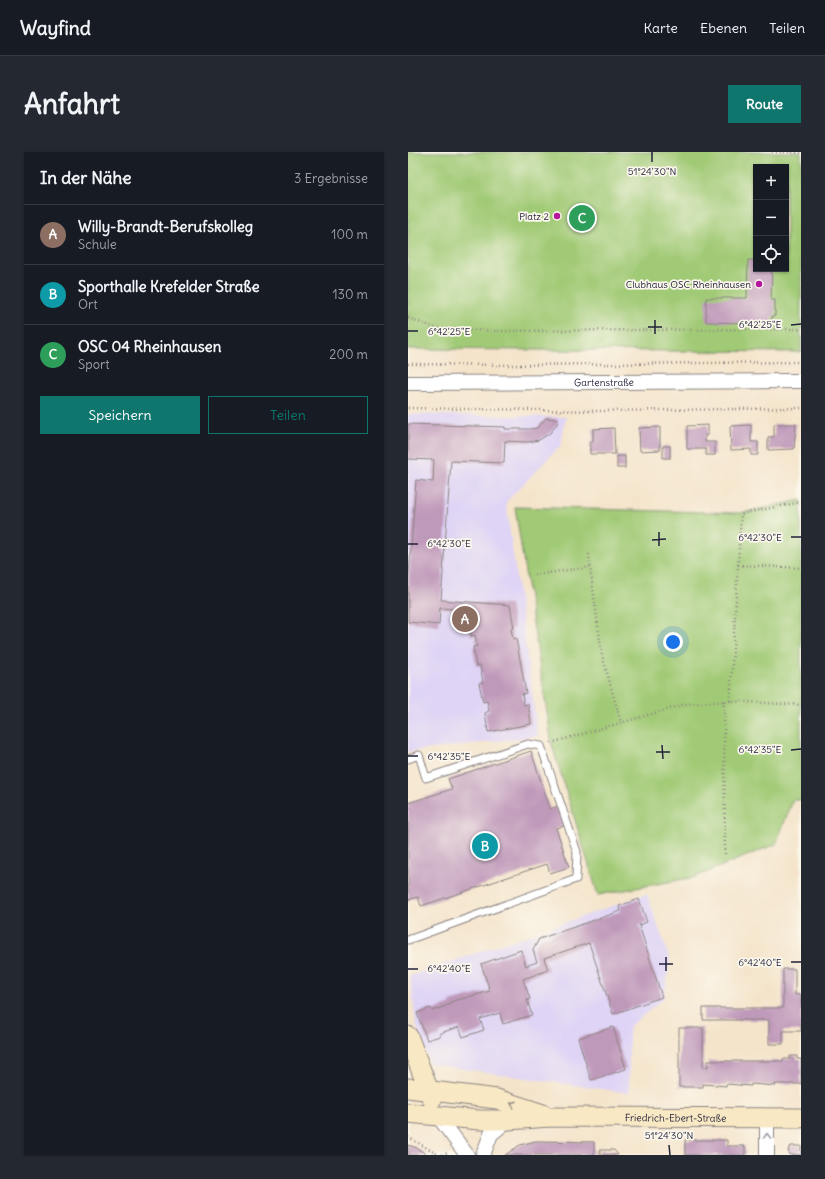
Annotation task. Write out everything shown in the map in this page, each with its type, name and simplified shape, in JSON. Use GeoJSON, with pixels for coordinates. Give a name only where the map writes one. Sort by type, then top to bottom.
{"type":"FeatureCollection","features":[{"type":"Feature","properties":{"kind":"main road"},"geometry":{"type":"LineString","coordinates":[[408,1036],[438,1116]]}},
{"type":"Feature","properties":{"kind":"main road","name":"Friedrich-Ebert-Straße"},"geometry":{"type":"LineString","coordinates":[[408,1088],[497,1099],[550,1117]]}},
{"type":"Feature","properties":{"kind":"main road","name":"Friedrich-Ebert-Straße"},"geometry":{"type":"LineString","coordinates":[[408,1113],[508,1120],[550,1117],[801,1118]]}},
{"type":"Feature","properties":{"kind":"street","name":"Gartenstraße"},"geometry":{"type":"LineString","coordinates":[[408,383],[801,381]]}},
{"type":"Feature","properties":{"kind":"street"},"geometry":{"type":"LineString","coordinates":[[438,1116],[466,1155]]}},
{"type":"Feature","properties":{"kind":"street"},"geometry":{"type":"LineString","coordinates":[[766,1118],[767,1155]]}},
{"type":"Feature","properties":{"kind":"street"},"geometry":{"type":"LineString","coordinates":[[483,1155],[491,1134],[508,1120]]}},
{"type":"Feature","properties":{"kind":"lane"},"geometry":{"type":"LineString","coordinates":[[408,758],[419,755],[426,778],[528,744],[541,746],[577,852],[576,879],[408,940]]}},
{"type":"Feature","properties":{"kind":"path"},"geometry":{"type":"LineString","coordinates":[[772,152],[801,153]]}},
{"type":"Feature","properties":{"kind":"path"},"geometry":{"type":"LineString","coordinates":[[408,318],[436,328],[492,331],[799,330],[801,327]]}},
{"type":"Feature","properties":{"kind":"path"},"geometry":{"type":"LineString","coordinates":[[408,364],[516,365],[801,362]]}},
{"type":"Feature","properties":{"kind":"path"},"geometry":{"type":"LineString","coordinates":[[408,408],[600,411],[801,408]]}},
{"type":"Feature","properties":{"kind":"path"},"geometry":{"type":"LineString","coordinates":[[730,701],[741,514],[801,502]]}},
{"type":"Feature","properties":{"kind":"path"},"geometry":{"type":"LineString","coordinates":[[589,554],[602,655],[621,724]]}},
{"type":"Feature","properties":{"kind":"path"},"geometry":{"type":"LineString","coordinates":[[738,565],[801,568]]}},
{"type":"Feature","properties":{"kind":"path"},"geometry":{"type":"LineString","coordinates":[[534,575],[590,567]]}},
{"type":"Feature","properties":{"kind":"path"},"geometry":{"type":"LineString","coordinates":[[541,746],[686,704],[730,701],[801,704]]}},
{"type":"Feature","properties":{"kind":"path"},"geometry":{"type":"LineString","coordinates":[[724,702],[726,855]]}},
{"type":"Feature","properties":{"kind":"path"},"geometry":{"type":"LineString","coordinates":[[408,1137],[439,1155]]}},
{"type":"Feature","properties":{"kind":"shaded area"},"geometry":{"type":"Polygon","coordinates":[[[408,414],[566,417],[561,445],[506,502],[538,736],[408,752],[408,414]]]}},
{"type":"Feature","properties":{"kind":"shaded area"},"geometry":{"type":"Polygon","coordinates":[[[647,894],[670,960],[664,998],[629,1027],[629,1093],[430,1064],[416,1024],[410,976],[647,894]]]}},
{"type":"Feature","properties":{"kind":"green space"},"geometry":{"type":"Polygon","coordinates":[[[408,152],[801,152],[801,352],[408,349],[408,152]]]}},
{"type":"Feature","properties":{"kind":"green space"},"geometry":{"type":"Polygon","coordinates":[[[801,500],[801,800],[793,800],[776,844],[695,877],[598,895],[552,745],[515,507],[741,513],[801,500]]]}},
{"type":"Feature","properties":{"kind":"building","name":"Clubhaus OSC Rheinhausen"},"geometry":{"type":"Polygon","coordinates":[[[748,260],[753,260],[753,272],[772,272],[771,300],[775,300],[775,316],[772,316],[772,326],[747,325],[747,323],[706,322],[706,298],[747,298],[748,260]]]}},
{"type":"Feature","properties":{"kind":"building"},"geometry":{"type":"Polygon","coordinates":[[[546,418],[558,419],[557,424],[550,433],[539,440],[528,442],[505,441],[504,463],[451,461],[441,600],[510,605],[514,628],[511,629],[513,639],[516,638],[526,693],[522,694],[524,705],[528,704],[531,724],[488,732],[485,713],[489,711],[487,701],[483,702],[479,683],[483,682],[480,665],[476,666],[473,647],[477,646],[475,635],[471,636],[466,610],[440,608],[439,625],[408,622],[408,588],[416,480],[433,482],[434,460],[408,459],[408,424],[530,429],[537,428],[546,418]]]}},
{"type":"Feature","properties":{"kind":"building"},"geometry":{"type":"Polygon","coordinates":[[[774,424],[796,424],[794,449],[768,450],[768,437],[774,437],[774,424]]]}},
{"type":"Feature","properties":{"kind":"building"},"geometry":{"type":"Polygon","coordinates":[[[708,425],[708,435],[705,435],[705,442],[715,442],[715,455],[706,455],[706,449],[687,449],[687,426],[708,425]]]}},
{"type":"Feature","properties":{"kind":"building"},"geometry":{"type":"Polygon","coordinates":[[[751,425],[751,442],[758,442],[758,455],[751,455],[751,449],[731,450],[730,426],[751,425]]]}},
{"type":"Feature","properties":{"kind":"building"},"geometry":{"type":"Polygon","coordinates":[[[660,427],[660,450],[640,451],[639,428],[660,427]]]}},
{"type":"Feature","properties":{"kind":"building"},"geometry":{"type":"Polygon","coordinates":[[[614,428],[615,454],[590,454],[590,442],[593,442],[593,429],[614,428]]]}},
{"type":"Feature","properties":{"kind":"building"},"geometry":{"type":"Polygon","coordinates":[[[663,446],[670,446],[670,458],[663,458],[663,446]]]}},
{"type":"Feature","properties":{"kind":"building"},"geometry":{"type":"Polygon","coordinates":[[[617,456],[625,456],[625,468],[617,468],[617,456]]]}},
{"type":"Feature","properties":{"kind":"building"},"geometry":{"type":"Polygon","coordinates":[[[531,751],[550,809],[558,806],[565,826],[556,828],[569,867],[550,873],[547,864],[421,906],[418,897],[408,900],[408,803],[452,789],[448,779],[531,751]]]}},
{"type":"Feature","properties":{"kind":"building"},"geometry":{"type":"Polygon","coordinates":[[[639,899],[647,922],[639,925],[662,997],[613,1014],[589,943],[544,958],[548,970],[523,979],[530,999],[527,1000],[532,1015],[503,1024],[500,1013],[480,1019],[484,1030],[463,1037],[459,1027],[440,1033],[440,1036],[427,1040],[417,1013],[431,1008],[432,1011],[451,1004],[450,1002],[490,991],[481,964],[521,950],[526,966],[537,962],[533,950],[539,939],[621,911],[619,906],[639,899]]]}},
{"type":"Feature","properties":{"kind":"building"},"geometry":{"type":"Polygon","coordinates":[[[783,969],[795,969],[795,995],[801,995],[801,1031],[783,1031],[783,1044],[769,1044],[769,1020],[703,1020],[703,1008],[783,1008],[783,969]]]}},
{"type":"Feature","properties":{"kind":"building"},"geometry":{"type":"Polygon","coordinates":[[[613,1027],[626,1069],[591,1080],[578,1038],[613,1027]]]}},
{"type":"Feature","properties":{"kind":"building"},"geometry":{"type":"Polygon","coordinates":[[[679,1028],[703,1028],[703,1067],[708,1067],[708,1061],[783,1061],[783,1059],[790,1059],[790,1056],[797,1056],[797,1059],[801,1059],[801,1084],[775,1084],[776,1086],[751,1084],[751,1086],[726,1084],[726,1086],[703,1084],[703,1087],[679,1087],[679,1028]]]}},
{"type":"Feature","properties":{"kind":"building"},"geometry":{"type":"Polygon","coordinates":[[[685,1140],[727,1140],[727,1146],[745,1146],[745,1155],[685,1155],[685,1140]]]}},
{"type":"Feature","properties":{"kind":"building"},"geometry":{"type":"Polygon","coordinates":[[[536,1141],[594,1142],[594,1155],[505,1155],[520,1145],[536,1141]]]}},
{"type":"Feature","properties":{"kind":"building"},"geometry":{"type":"Polygon","coordinates":[[[408,1145],[417,1148],[427,1155],[408,1155],[408,1145]]]}},
{"type":"Feature","properties":{"kind":"building"},"geometry":{"type":"Polygon","coordinates":[[[791,1146],[801,1146],[801,1155],[791,1155],[788,1150],[791,1146]]]}},
{"type":"Feature","properties":{"kind":"building"},"geometry":{"type":"Polygon","coordinates":[[[600,1150],[614,1150],[618,1155],[600,1155],[600,1150]]]}},
{"type":"Feature","properties":{"kind":"place","name":"Platz 2"},"geometry":{"type":"Point","coordinates":[557,216]}},
{"type":"Feature","properties":{"kind":"place","name":"OSC 04 Rheinhausen"},"geometry":{"type":"Point","coordinates":[582,218]}},
{"type":"Feature","properties":{"kind":"place","name":"Clubhaus OSC Rheinhausen"},"geometry":{"type":"Point","coordinates":[759,284]}},
{"type":"Feature","properties":{"kind":"place","name":"Willy-Brandt-Berufskolleg"},"geometry":{"type":"Point","coordinates":[465,619]}},
{"type":"Feature","properties":{"kind":"place","name":"Sporthalle Krefelder Straße"},"geometry":{"type":"Point","coordinates":[485,846]}}]}
